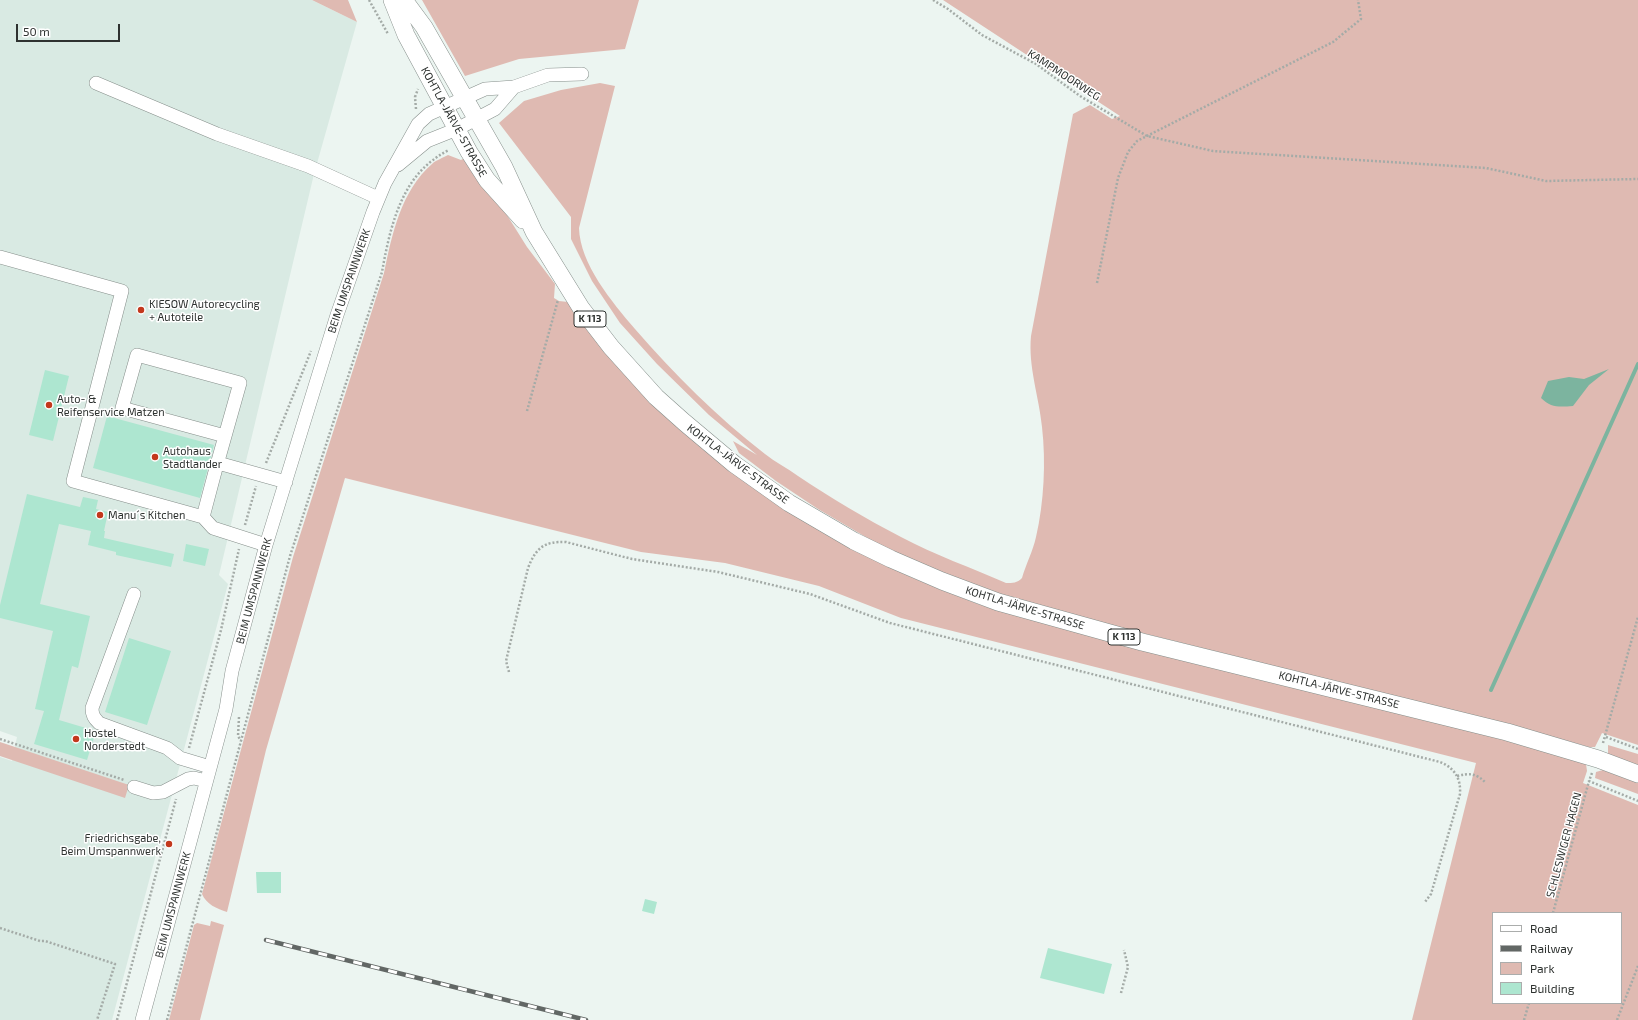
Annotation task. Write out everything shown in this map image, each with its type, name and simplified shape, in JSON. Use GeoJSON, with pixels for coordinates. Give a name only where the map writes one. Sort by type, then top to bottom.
{"type":"FeatureCollection","features":[{"type":"Feature","properties":{"kind":"main road","name":"KOHTLA-JÄRVE-STRASSE"},"geometry":{"type":"LineString","coordinates":[[392,0],[406,35],[457,129],[487,180],[534,232]]}},
{"type":"Feature","properties":{"kind":"main road","name":"KOHTLA-JÄRVE-STRASSE"},"geometry":{"type":"LineString","coordinates":[[404,0],[424,27],[465,98],[504,167],[534,232],[581,308],[611,346],[656,397],[689,427],[734,464],[789,503],[854,541],[891,559],[942,581],[1006,604],[1142,642],[1507,732],[1598,759],[1638,774]]}},
{"type":"Feature","properties":{"kind":"street","name":"BEIM UMSPANNWERK"},"geometry":{"type":"LineString","coordinates":[[142,1020],[226,708],[232,670],[266,545],[337,315],[378,198],[418,124],[430,114],[485,89],[514,87],[548,75],[582,74]]}},
{"type":"Feature","properties":{"kind":"street"},"geometry":{"type":"LineString","coordinates":[[96,83],[217,134],[308,166],[378,198]]}},
{"type":"Feature","properties":{"kind":"street","name":"BEIM UMSPANNWERK"},"geometry":{"type":"LineString","coordinates":[[392,170],[427,142],[457,129],[495,109],[514,87]]}},
{"type":"Feature","properties":{"kind":"street"},"geometry":{"type":"LineString","coordinates":[[0,257],[122,291],[73,481],[203,517],[213,528],[266,545]]}},
{"type":"Feature","properties":{"kind":"street"},"geometry":{"type":"LineString","coordinates":[[203,517],[240,383],[137,355],[122,408],[225,436]]}},
{"type":"Feature","properties":{"kind":"street"},"geometry":{"type":"LineString","coordinates":[[218,463],[286,482]]}},
{"type":"Feature","properties":{"kind":"street"},"geometry":{"type":"LineString","coordinates":[[134,594],[92,708],[94,719],[99,723],[168,748],[180,758],[210,767]]}},
{"type":"Feature","properties":{"kind":"street"},"geometry":{"type":"LineString","coordinates":[[134,787],[153,793],[163,792],[188,779],[194,778],[206,781]]}},
{"type":"Feature","properties":{"kind":"path","name":"KAMPMOORWEG"},"geometry":{"type":"LineString","coordinates":[[933,0],[948,9],[982,35],[1036,64],[1080,96],[1147,136],[1213,151],[1486,168],[1546,181],[1638,179]]}},
{"type":"Feature","properties":{"kind":"path"},"geometry":{"type":"LineString","coordinates":[[1097,283],[1118,178],[1128,152],[1137,141],[1333,42],[1361,19],[1358,0]]}},
{"type":"Feature","properties":{"kind":"path"},"geometry":{"type":"LineString","coordinates":[[167,1020],[290,556],[382,272],[392,225],[409,188],[420,172],[432,160],[448,150]]}},
{"type":"Feature","properties":{"kind":"path"},"geometry":{"type":"LineString","coordinates":[[527,412],[563,280]]}},
{"type":"Feature","properties":{"kind":"path"},"geometry":{"type":"LineString","coordinates":[[509,672],[506,661],[528,568],[532,557],[538,549],[546,544],[566,542],[632,559],[718,572],[810,594],[890,624],[1440,762],[1454,770],[1460,785],[1460,794],[1431,894],[1425,902]]}},
{"type":"Feature","properties":{"kind":"path"},"geometry":{"type":"LineString","coordinates":[[1603,744],[1637,626],[1638,617]]}},
{"type":"Feature","properties":{"kind":"path"},"geometry":{"type":"LineString","coordinates":[[239,712],[238,736],[241,741]]}},
{"type":"Feature","properties":{"kind":"path"},"geometry":{"type":"LineString","coordinates":[[1606,737],[1638,749]]}},
{"type":"Feature","properties":{"kind":"path"},"geometry":{"type":"LineString","coordinates":[[0,739],[129,782],[134,787]]}},
{"type":"Feature","properties":{"kind":"path"},"geometry":{"type":"LineString","coordinates":[[1457,776],[1468,773],[1473,774],[1486,783]]}},
{"type":"Feature","properties":{"kind":"path","name":"SCHLESWIGER HAGEN"},"geometry":{"type":"LineString","coordinates":[[1553,912],[1592,773]]}},
{"type":"Feature","properties":{"kind":"path"},"geometry":{"type":"LineString","coordinates":[[1589,781],[1638,801]]}},
{"type":"Feature","properties":{"kind":"path"},"geometry":{"type":"LineString","coordinates":[[0,928],[115,964],[97,1020]]}},
{"type":"Feature","properties":{"kind":"path"},"geometry":{"type":"LineString","coordinates":[[1121,993],[1128,967],[1124,950]]}},
{"type":"Feature","properties":{"kind":"path"},"geometry":{"type":"LineString","coordinates":[[1617,1020],[1638,966]]}},
{"type":"Feature","properties":{"kind":"path"},"geometry":{"type":"LineString","coordinates":[[1524,1020],[1528,1004]]}},
{"type":"Feature","properties":{"kind":"shaded area"},"geometry":{"type":"Polygon","coordinates":[[[0,0],[312,0],[357,22],[314,174],[219,575],[228,584],[112,1020],[0,1020],[0,757],[12,761],[17,737],[0,731],[0,0]]]}},
{"type":"Feature","properties":{"kind":"shaded area"},"geometry":{"type":"Polygon","coordinates":[[[1609,369],[1589,385],[1573,406],[1564,407],[1548,404],[1541,398],[1548,381],[1569,377],[1584,379],[1609,369]]]}},
{"type":"Feature","properties":{"kind":"green space"},"geometry":{"type":"Polygon","coordinates":[[[312,0],[348,0],[357,22],[312,0]]]}},
{"type":"Feature","properties":{"kind":"green space"},"geometry":{"type":"Polygon","coordinates":[[[422,0],[639,0],[625,49],[519,59],[465,76],[422,0]]]}},
{"type":"Feature","properties":{"kind":"green space"},"geometry":{"type":"Polygon","coordinates":[[[943,0],[1638,0],[1638,745],[1602,733],[1595,747],[1589,747],[1514,726],[1126,629],[994,592],[914,561],[876,543],[818,509],[776,481],[739,453],[733,441],[757,455],[709,415],[657,364],[620,323],[592,281],[571,239],[571,217],[499,123],[524,101],[561,90],[600,83],[615,86],[579,228],[585,255],[591,269],[607,295],[635,329],[681,379],[747,440],[773,460],[849,508],[914,544],[1006,583],[1015,582],[1022,578],[1036,537],[1041,510],[1044,482],[1044,454],[1041,415],[1034,382],[1030,348],[1073,114],[1090,105],[1112,119],[1120,116],[943,0]]]}},
{"type":"Feature","properties":{"kind":"green space"},"geometry":{"type":"Polygon","coordinates":[[[448,155],[461,160],[468,156],[475,164],[527,247],[555,284],[554,298],[559,301],[568,302],[620,365],[852,549],[913,578],[978,604],[1018,616],[1486,735],[1586,764],[1587,771],[1583,783],[1638,805],[1638,1020],[1412,1020],[1476,763],[901,618],[819,586],[725,563],[641,552],[345,478],[266,750],[227,912],[216,908],[206,901],[202,894],[293,557],[384,273],[399,214],[405,200],[421,175],[438,160],[448,155]]]}},
{"type":"Feature","properties":{"kind":"green space"},"geometry":{"type":"Polygon","coordinates":[[[0,742],[129,785],[125,798],[0,756],[0,742]]]}},
{"type":"Feature","properties":{"kind":"green space"},"geometry":{"type":"Polygon","coordinates":[[[1608,745],[1638,754],[1638,766],[1608,754],[1608,745]]]}},
{"type":"Feature","properties":{"kind":"green space"},"geometry":{"type":"Polygon","coordinates":[[[1603,770],[1638,783],[1638,794],[1595,778],[1596,772],[1603,770]]]}},
{"type":"Feature","properties":{"kind":"green space"},"geometry":{"type":"Polygon","coordinates":[[[211,921],[224,925],[200,1020],[169,1020],[194,925],[197,923],[210,926],[211,921]]]}},
{"type":"Feature","properties":{"kind":"building","name":"Auto- & Reifenservice Matzen"},"geometry":{"type":"Polygon","coordinates":[[[45,370],[69,376],[53,441],[29,435],[45,370]]]}},
{"type":"Feature","properties":{"kind":"building","name":"Autohaus Stadtlander"},"geometry":{"type":"Polygon","coordinates":[[[107,416],[214,445],[200,498],[93,468],[107,416]]]}},
{"type":"Feature","properties":{"kind":"building"},"geometry":{"type":"Polygon","coordinates":[[[27,494],[80,507],[83,497],[98,500],[96,509],[108,512],[104,538],[174,554],[171,567],[116,555],[116,552],[88,545],[91,531],[59,524],[40,604],[90,616],[78,668],[72,666],[59,720],[96,731],[87,760],[34,744],[44,711],[35,709],[53,631],[0,618],[0,605],[27,494]]]}},
{"type":"Feature","properties":{"kind":"building"},"geometry":{"type":"Polygon","coordinates":[[[186,544],[209,549],[205,566],[183,561],[186,544]]]}},
{"type":"Feature","properties":{"kind":"building"},"geometry":{"type":"Polygon","coordinates":[[[129,638],[171,651],[147,725],[105,712],[129,638]]]}},
{"type":"Feature","properties":{"kind":"building"},"geometry":{"type":"Polygon","coordinates":[[[256,872],[281,872],[281,893],[257,893],[256,872]]]}},
{"type":"Feature","properties":{"kind":"building"},"geometry":{"type":"Polygon","coordinates":[[[645,899],[657,902],[654,914],[642,911],[645,899]]]}},
{"type":"Feature","properties":{"kind":"building"},"geometry":{"type":"Polygon","coordinates":[[[1048,948],[1112,964],[1104,994],[1040,978],[1048,948]]]}},
{"type":"Feature","properties":{"kind":"waterway"},"geometry":{"type":"LineString","coordinates":[[1491,690],[1638,364]]}},
{"type":"Feature","properties":{"kind":"railway"},"geometry":{"type":"LineString","coordinates":[[266,940],[586,1020]]}},
{"type":"Feature","properties":{"kind":"place","name":"KIESOW Autorecycling + Autoteile"},"geometry":{"type":"Point","coordinates":[141,310]}},
{"type":"Feature","properties":{"kind":"place","name":"Auto- & Reifenservice Matzen"},"geometry":{"type":"Point","coordinates":[49,405]}},
{"type":"Feature","properties":{"kind":"place","name":"Autohaus Stadtlander"},"geometry":{"type":"Point","coordinates":[155,457]}},
{"type":"Feature","properties":{"kind":"place","name":"Manu´s Kitchen"},"geometry":{"type":"Point","coordinates":[100,515]}},
{"type":"Feature","properties":{"kind":"place","name":"Hostel Norderstedt"},"geometry":{"type":"Point","coordinates":[76,739]}},
{"type":"Feature","properties":{"kind":"place","name":"Friedrichsgabe, Beim Umspannwerk"},"geometry":{"type":"Point","coordinates":[169,844]}}]}
